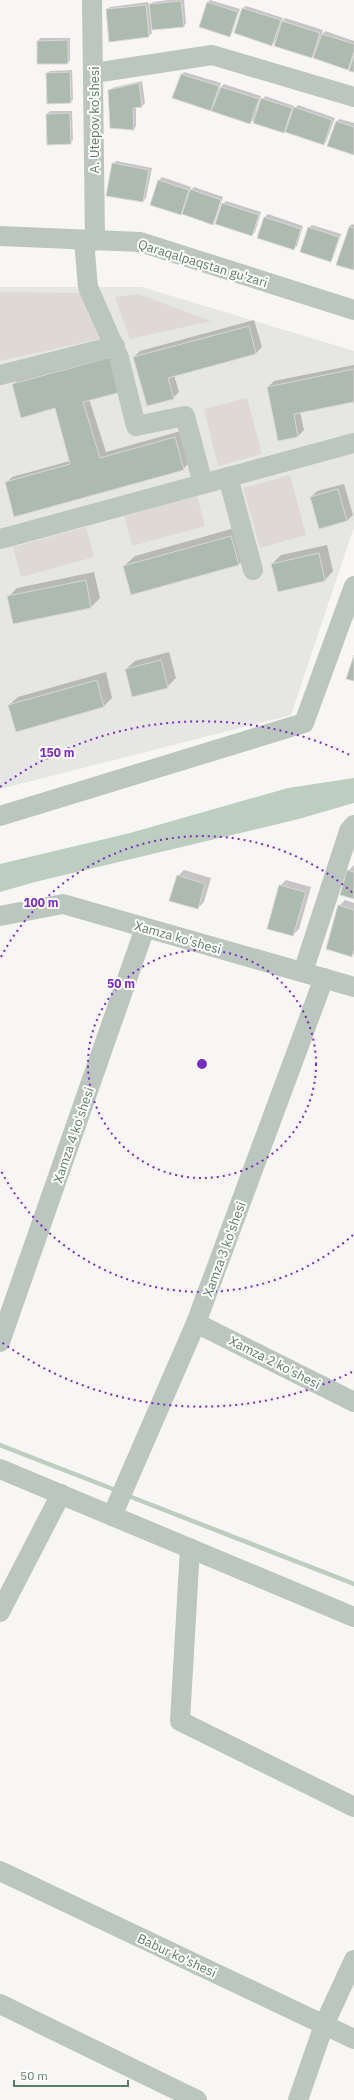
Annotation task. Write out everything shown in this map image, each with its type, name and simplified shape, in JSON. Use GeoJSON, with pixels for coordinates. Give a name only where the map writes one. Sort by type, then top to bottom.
{"type":"FeatureCollection","features":[{"type":"Feature","properties":{"kind":"street","name":"A. Utepov ko'shesi"},"geometry":{"type":"LineString","coordinates":[[92,0],[94,73],[88,287],[120,358],[136,426],[185,416],[203,484]]}},
{"type":"Feature","properties":{"kind":"street"},"geometry":{"type":"LineString","coordinates":[[94,73],[212,55],[354,97]]}},
{"type":"Feature","properties":{"kind":"street","name":"Qaraqalpaqstan gu'zari"},"geometry":{"type":"LineString","coordinates":[[0,236],[140,242],[354,310]]}},
{"type":"Feature","properties":{"kind":"street"},"geometry":{"type":"LineString","coordinates":[[0,375],[115,346]]}},
{"type":"Feature","properties":{"kind":"street"},"geometry":{"type":"LineString","coordinates":[[0,539],[354,443]]}},
{"type":"Feature","properties":{"kind":"street"},"geometry":{"type":"LineString","coordinates":[[228,477],[252,570]]}},
{"type":"Feature","properties":{"kind":"street"},"geometry":{"type":"LineString","coordinates":[[0,816],[304,723],[354,586]]}},
{"type":"Feature","properties":{"kind":"street"},"geometry":{"type":"LineString","coordinates":[[303,972],[349,831],[354,825]]}},
{"type":"Feature","properties":{"kind":"street","name":"Xamza ko'shesi"},"geometry":{"type":"LineString","coordinates":[[0,916],[63,904],[354,987]]}},
{"type":"Feature","properties":{"kind":"street","name":"Xamza 4 ko'shesi"},"geometry":{"type":"LineString","coordinates":[[0,1342],[145,928]]}},
{"type":"Feature","properties":{"kind":"street","name":"Xamza 3 ko'shesi"},"geometry":{"type":"LineString","coordinates":[[112,1516],[196,1323],[324,978]]}},
{"type":"Feature","properties":{"kind":"street","name":"Xamza 2 ko'shesi"},"geometry":{"type":"LineString","coordinates":[[196,1323],[354,1402]]}},
{"type":"Feature","properties":{"kind":"street"},"geometry":{"type":"LineString","coordinates":[[0,1469],[354,1617]]}},
{"type":"Feature","properties":{"kind":"street"},"geometry":{"type":"LineString","coordinates":[[0,1612],[61,1494]]}},
{"type":"Feature","properties":{"kind":"street"},"geometry":{"type":"LineString","coordinates":[[190,1548],[180,1721],[354,1807]]}},
{"type":"Feature","properties":{"kind":"street","name":"Babur ko'shesi"},"geometry":{"type":"LineString","coordinates":[[0,1871],[354,2039]]}},
{"type":"Feature","properties":{"kind":"street"},"geometry":{"type":"LineString","coordinates":[[298,2100],[324,2025],[354,1960]]}},
{"type":"Feature","properties":{"kind":"street"},"geometry":{"type":"LineString","coordinates":[[0,2004],[196,2100]]}},
{"type":"Feature","properties":{"kind":"shaded area"},"geometry":{"type":"Polygon","coordinates":[[[0,287],[142,287],[354,351],[354,527],[291,715],[0,789],[0,287]]]}},
{"type":"Feature","properties":{"kind":"shaded area"},"geometry":{"type":"Polygon","coordinates":[[[0,292],[81,293],[99,339],[0,361],[0,292]]]}},
{"type":"Feature","properties":{"kind":"shaded area"},"geometry":{"type":"Polygon","coordinates":[[[138,294],[211,321],[130,339],[115,297],[138,294]]]}},
{"type":"Feature","properties":{"kind":"shaded area"},"geometry":{"type":"Polygon","coordinates":[[[247,398],[262,454],[218,466],[204,409],[247,398]]]}},
{"type":"Feature","properties":{"kind":"shaded area"},"geometry":{"type":"Polygon","coordinates":[[[290,475],[306,535],[260,548],[243,488],[290,475]]]}},
{"type":"Feature","properties":{"kind":"shaded area"},"geometry":{"type":"Polygon","coordinates":[[[197,496],[205,526],[132,546],[124,516],[197,496]]]}},
{"type":"Feature","properties":{"kind":"shaded area"},"geometry":{"type":"Polygon","coordinates":[[[86,527],[94,557],[21,577],[13,547],[86,527]]]}},
{"type":"Feature","properties":{"kind":"shaded area"},"geometry":{"type":"Polygon","coordinates":[[[354,778],[354,803],[295,820],[35,882],[0,892],[0,864],[130,833],[288,788],[354,778]]]}},
{"type":"Feature","properties":{"kind":"building"},"geometry":{"type":"Polygon","coordinates":[[[181,1],[184,27],[152,30],[149,4],[181,1]]]}},
{"type":"Feature","properties":{"kind":"building"},"geometry":{"type":"Polygon","coordinates":[[[207,2],[238,12],[230,37],[199,27],[207,2]]]}},
{"type":"Feature","properties":{"kind":"building"},"geometry":{"type":"Polygon","coordinates":[[[146,5],[149,37],[109,42],[106,9],[146,5]]]}},
{"type":"Feature","properties":{"kind":"building"},"geometry":{"type":"Polygon","coordinates":[[[242,8],[281,20],[272,46],[234,33],[242,8]]]}},
{"type":"Feature","properties":{"kind":"building"},"geometry":{"type":"Polygon","coordinates":[[[282,21],[320,33],[312,58],[274,46],[282,21]]]}},
{"type":"Feature","properties":{"kind":"building"},"geometry":{"type":"Polygon","coordinates":[[[322,34],[354,44],[354,52],[348,70],[313,58],[322,34]]]}},
{"type":"Feature","properties":{"kind":"building"},"geometry":{"type":"Polygon","coordinates":[[[68,40],[68,64],[37,64],[37,41],[68,40]]]}},
{"type":"Feature","properties":{"kind":"building"},"geometry":{"type":"Polygon","coordinates":[[[354,54],[354,72],[349,71],[354,54]]]}},
{"type":"Feature","properties":{"kind":"building"},"geometry":{"type":"Polygon","coordinates":[[[70,72],[71,103],[47,104],[46,73],[70,72]]]}},
{"type":"Feature","properties":{"kind":"building"},"geometry":{"type":"Polygon","coordinates":[[[181,74],[219,86],[211,111],[172,98],[181,74]]]}},
{"type":"Feature","properties":{"kind":"building"},"geometry":{"type":"Polygon","coordinates":[[[139,83],[142,107],[133,108],[134,130],[110,128],[108,90],[139,83]]]}},
{"type":"Feature","properties":{"kind":"building"},"geometry":{"type":"Polygon","coordinates":[[[221,87],[259,99],[250,124],[211,111],[221,87]]]}},
{"type":"Feature","properties":{"kind":"building"},"geometry":{"type":"Polygon","coordinates":[[[261,98],[292,108],[284,133],[253,123],[261,98]]]}},
{"type":"Feature","properties":{"kind":"building"},"geometry":{"type":"Polygon","coordinates":[[[294,107],[332,120],[324,145],[285,132],[294,107]]]}},
{"type":"Feature","properties":{"kind":"building"},"geometry":{"type":"Polygon","coordinates":[[[70,113],[71,144],[47,145],[46,114],[70,113]]]}},
{"type":"Feature","properties":{"kind":"building"},"geometry":{"type":"Polygon","coordinates":[[[336,121],[354,127],[354,155],[327,146],[336,121]]]}},
{"type":"Feature","properties":{"kind":"building"},"geometry":{"type":"Polygon","coordinates":[[[112,163],[149,170],[143,202],[106,196],[112,163]]]}},
{"type":"Feature","properties":{"kind":"building"},"geometry":{"type":"Polygon","coordinates":[[[158,180],[189,190],[181,215],[150,205],[158,180]]]}},
{"type":"Feature","properties":{"kind":"building"},"geometry":{"type":"Polygon","coordinates":[[[190,189],[221,200],[213,225],[182,214],[190,189]]]}},
{"type":"Feature","properties":{"kind":"building"},"geometry":{"type":"Polygon","coordinates":[[[222,203],[259,215],[252,236],[215,224],[222,203]]]}},
{"type":"Feature","properties":{"kind":"building"},"geometry":{"type":"Polygon","coordinates":[[[264,217],[301,229],[294,250],[257,238],[264,217]]]}},
{"type":"Feature","properties":{"kind":"building"},"geometry":{"type":"Polygon","coordinates":[[[308,227],[339,237],[331,262],[300,252],[308,227]]]}},
{"type":"Feature","properties":{"kind":"building"},"geometry":{"type":"Polygon","coordinates":[[[349,227],[354,228],[354,270],[336,265],[349,227]]]}},
{"type":"Feature","properties":{"kind":"building"},"geometry":{"type":"Polygon","coordinates":[[[249,326],[256,354],[168,378],[174,399],[147,406],[133,357],[249,326]]]}},
{"type":"Feature","properties":{"kind":"building"},"geometry":{"type":"Polygon","coordinates":[[[111,357],[121,392],[83,402],[100,458],[175,437],[184,470],[14,517],[5,482],[70,464],[55,408],[21,418],[12,384],[111,357]]]}},
{"type":"Feature","properties":{"kind":"building"},"geometry":{"type":"Polygon","coordinates":[[[354,369],[354,402],[294,414],[298,437],[278,441],[267,387],[354,369]]]}},
{"type":"Feature","properties":{"kind":"building"},"geometry":{"type":"Polygon","coordinates":[[[338,489],[347,521],[319,529],[310,497],[338,489]]]}},
{"type":"Feature","properties":{"kind":"building"},"geometry":{"type":"Polygon","coordinates":[[[231,536],[239,565],[131,595],[123,566],[231,536]]]}},
{"type":"Feature","properties":{"kind":"building"},"geometry":{"type":"Polygon","coordinates":[[[319,553],[325,581],[278,592],[271,564],[319,553]]]}},
{"type":"Feature","properties":{"kind":"building"},"geometry":{"type":"Polygon","coordinates":[[[86,580],[91,608],[13,624],[7,596],[86,580]]]}},
{"type":"Feature","properties":{"kind":"building"},"geometry":{"type":"Polygon","coordinates":[[[354,655],[354,681],[346,679],[354,655]]]}},
{"type":"Feature","properties":{"kind":"building"},"geometry":{"type":"Polygon","coordinates":[[[161,660],[168,688],[132,697],[125,669],[161,660]]]}},
{"type":"Feature","properties":{"kind":"building"},"geometry":{"type":"Polygon","coordinates":[[[97,680],[104,707],[16,732],[8,705],[97,680]]]}},
{"type":"Feature","properties":{"kind":"building"},"geometry":{"type":"Polygon","coordinates":[[[347,870],[354,872],[354,899],[340,895],[347,870]]]}},
{"type":"Feature","properties":{"kind":"building"},"geometry":{"type":"Polygon","coordinates":[[[177,875],[205,884],[198,909],[169,901],[177,875]]]}},
{"type":"Feature","properties":{"kind":"building"},"geometry":{"type":"Polygon","coordinates":[[[279,885],[306,892],[293,936],[267,929],[279,885]]]}},
{"type":"Feature","properties":{"kind":"building"},"geometry":{"type":"Polygon","coordinates":[[[338,905],[354,910],[354,950],[352,957],[326,949],[338,905]]]}},
{"type":"Feature","properties":{"kind":"waterway"},"geometry":{"type":"LineString","coordinates":[[0,1445],[118,1491]]}},
{"type":"Feature","properties":{"kind":"waterway"},"geometry":{"type":"LineString","coordinates":[[126,1495],[354,1584]]}}]}
